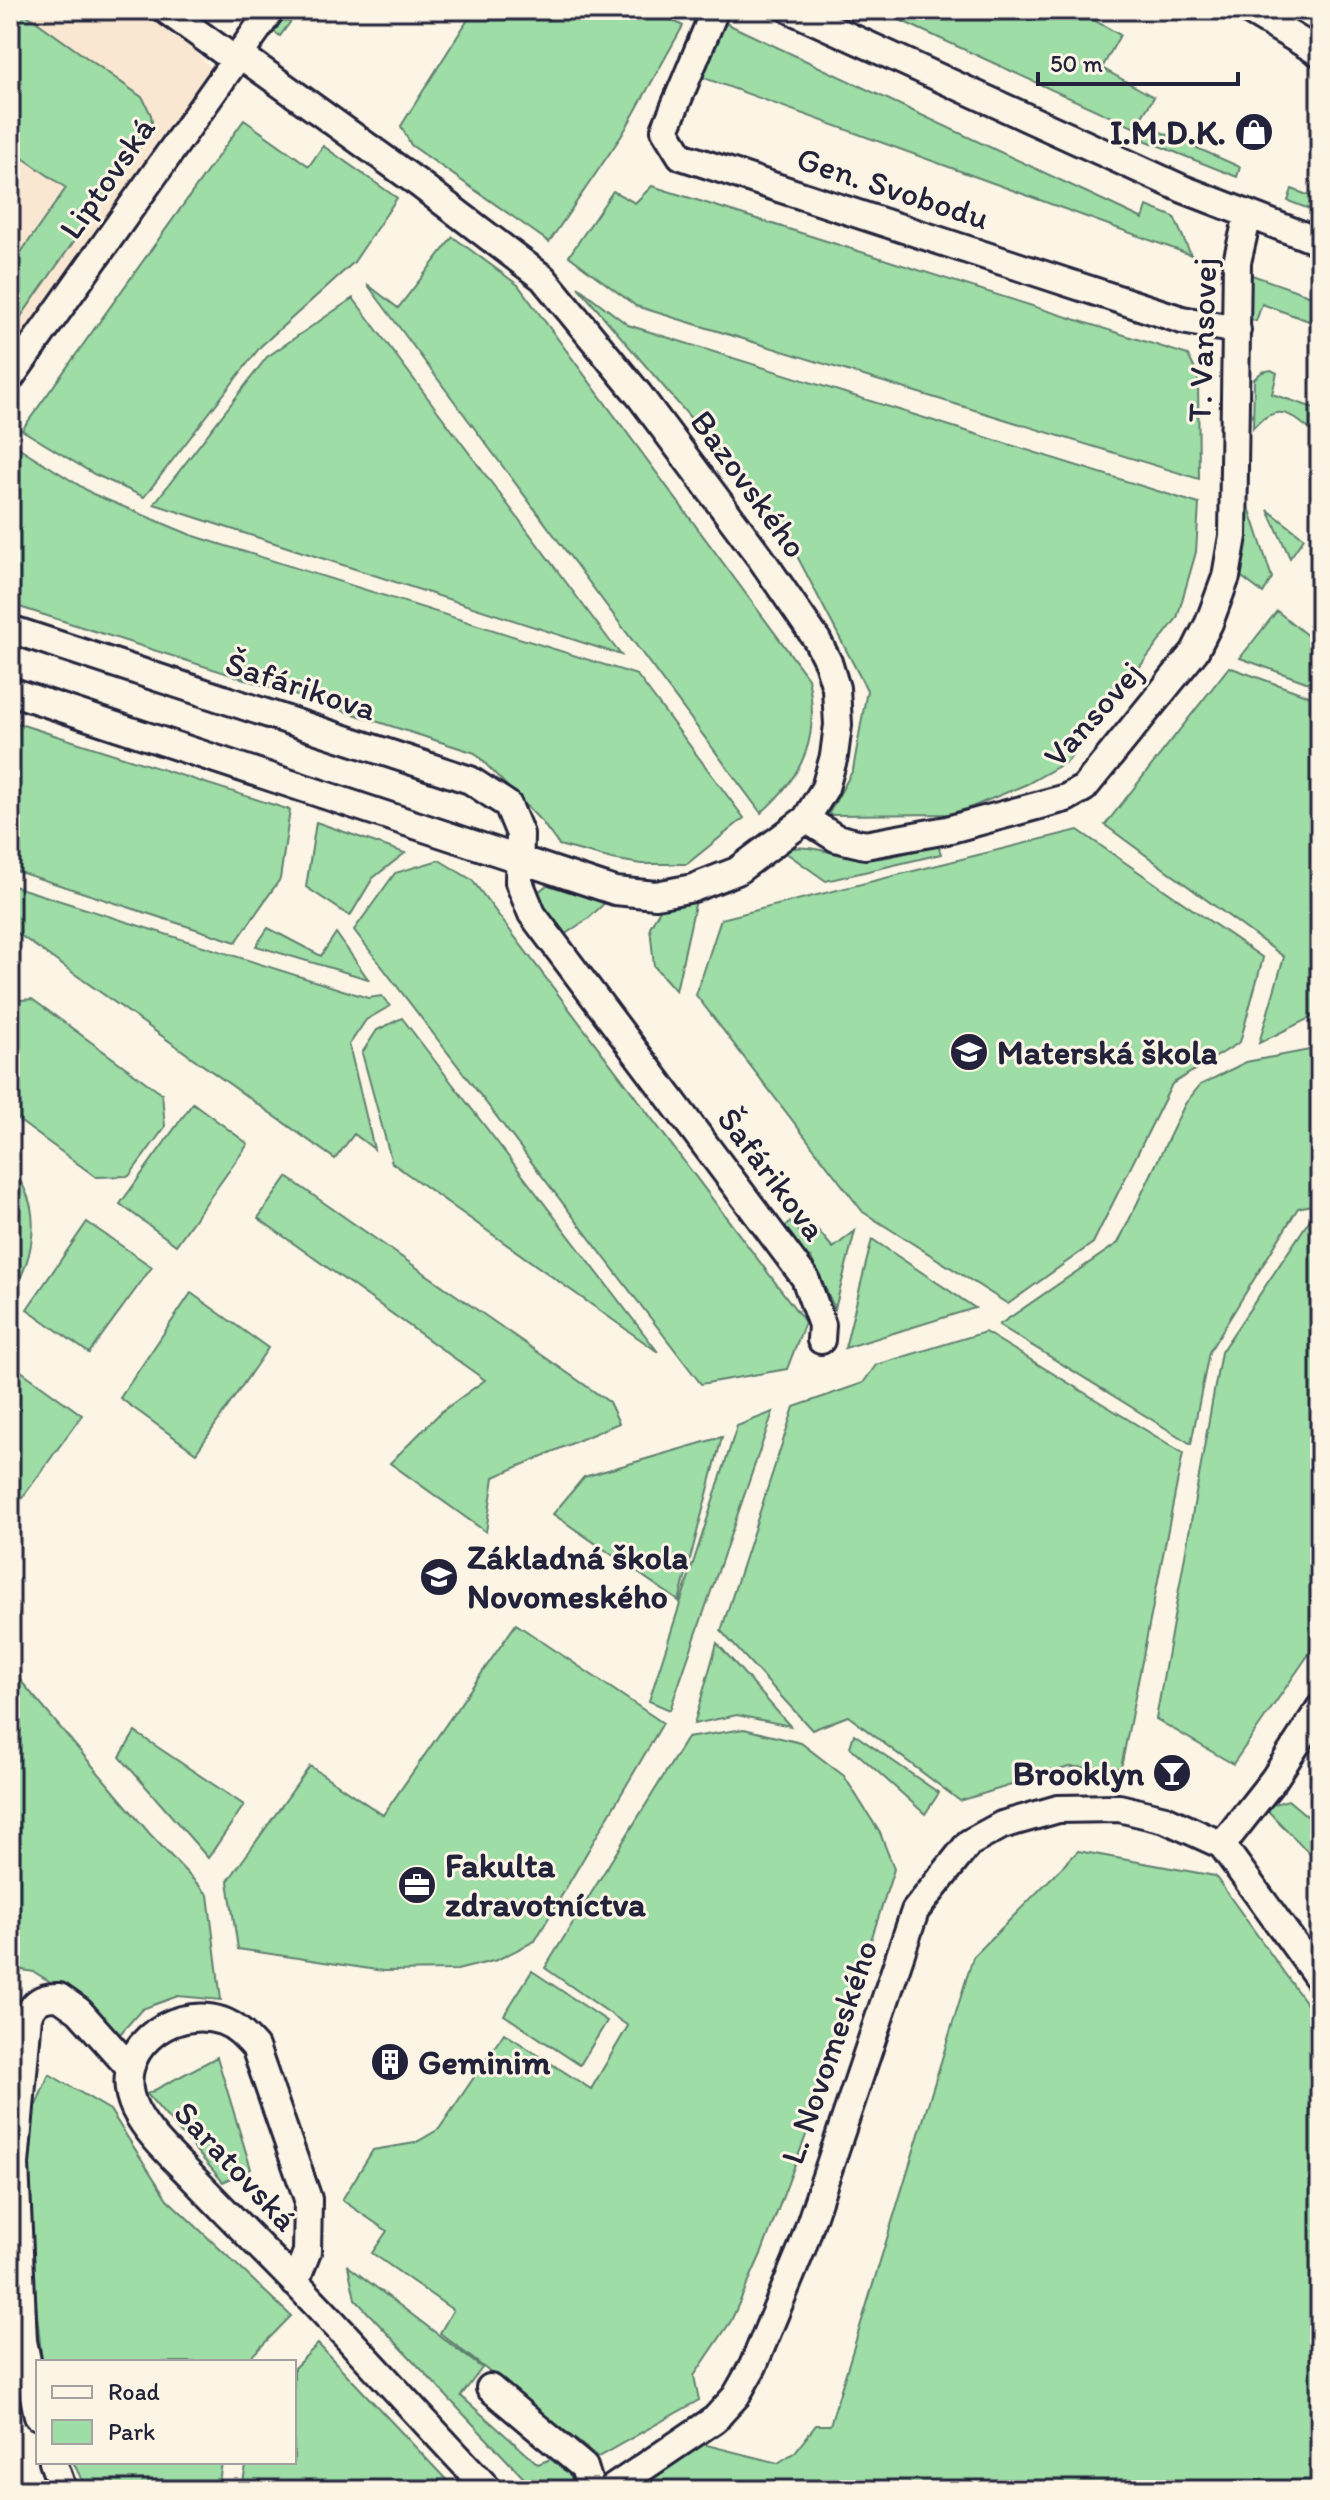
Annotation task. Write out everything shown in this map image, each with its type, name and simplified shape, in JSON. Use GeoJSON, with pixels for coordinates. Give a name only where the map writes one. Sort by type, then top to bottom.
{"type":"FeatureCollection","features":[{"type":"Feature","properties":{"kind":"street"},"geometry":{"type":"LineString","coordinates":[[166,10],[237,57]]}},
{"type":"Feature","properties":{"kind":"street","name":"Liptovská"},"geometry":{"type":"LineString","coordinates":[[10,378],[271,10]]}},
{"type":"Feature","properties":{"kind":"street","name":"Gen. Svobodu"},"geometry":{"type":"LineString","coordinates":[[715,10],[665,130],[681,156],[1182,320],[1237,330]]}},
{"type":"Feature","properties":{"kind":"street"},"geometry":{"type":"LineString","coordinates":[[791,10],[1183,189],[1320,242]]}},
{"type":"Feature","properties":{"kind":"street"},"geometry":{"type":"LineString","coordinates":[[1248,10],[1320,53]]}},
{"type":"Feature","properties":{"kind":"street","name":"Bazovského"},"geometry":{"type":"LineString","coordinates":[[237,57],[418,183],[543,278],[639,395],[760,557],[817,640],[836,688],[838,725],[825,788],[806,819],[737,871],[693,888],[656,895],[615,891],[521,861]]}},
{"type":"Feature","properties":{"kind":"street","name":"T. Vansovej"},"geometry":{"type":"LineString","coordinates":[[1235,467],[1237,262],[1248,215]]}},
{"type":"Feature","properties":{"kind":"street","name":"Vansovej"},"geometry":{"type":"LineString","coordinates":[[806,819],[836,838],[865,845],[947,830],[1053,802],[1084,788],[1195,651],[1209,623],[1226,577],[1233,536],[1235,467]]}},
{"type":"Feature","properties":{"kind":"street","name":"Šafárikova"},"geometry":{"type":"LineString","coordinates":[[10,629],[470,780],[508,805],[520,834],[519,882],[532,914],[805,1278],[822,1325],[821,1340]]}},
{"type":"Feature","properties":{"kind":"street"},"geometry":{"type":"LineString","coordinates":[[10,691],[521,861]]}},
{"type":"Feature","properties":{"kind":"street"},"geometry":{"type":"LineString","coordinates":[[1320,1708],[1274,1779],[1222,1845],[1320,1980]]}},
{"type":"Feature","properties":{"kind":"street","name":"L. Novomeského"},"geometry":{"type":"LineString","coordinates":[[610,2490],[715,2419],[736,2396],[753,2366],[802,2248],[915,1911],[969,1843],[1002,1825],[1058,1809],[1119,1808],[1165,1819],[1222,1845]]}},
{"type":"Feature","properties":{"kind":"street"},"geometry":{"type":"LineString","coordinates":[[36,2406],[23,2341],[15,2164],[28,2016],[32,2006],[42,1998],[59,1997],[79,2011],[129,2067]]}},
{"type":"Feature","properties":{"kind":"street","name":"Saratovská"},"geometry":{"type":"LineString","coordinates":[[295,2283],[307,2252],[308,2199],[255,2047],[238,2029],[220,2020],[184,2019],[161,2028],[139,2046],[129,2067],[128,2090],[135,2109],[162,2146],[489,2490]]}},
{"type":"Feature","properties":{"kind":"street"},"geometry":{"type":"LineString","coordinates":[[490,2388],[584,2467],[591,2490]]}},
{"type":"Feature","properties":{"kind":"street"},"geometry":{"type":"LineString","coordinates":[[54,2464],[63,2490]]}},
{"type":"Feature","properties":{"kind":"shaded area"},"geometry":{"type":"Polygon","coordinates":[[[10,10],[138,10],[196,52],[214,71],[18,347],[10,350],[10,10]]]}},
{"type":"Feature","properties":{"kind":"green space"},"geometry":{"type":"Polygon","coordinates":[[[10,10],[20,10],[143,98],[153,129],[10,332],[10,268],[66,188],[10,149],[10,10]]]}},
{"type":"Feature","properties":{"kind":"green space"},"geometry":{"type":"Polygon","coordinates":[[[280,10],[299,10],[280,36],[267,27],[280,10]]]}},
{"type":"Feature","properties":{"kind":"green space"},"geometry":{"type":"Polygon","coordinates":[[[474,10],[653,10],[683,26],[622,135],[549,242],[411,145],[401,126],[474,10]]]}},
{"type":"Feature","properties":{"kind":"green space"},"geometry":{"type":"Polygon","coordinates":[[[878,10],[1076,10],[1120,35],[1102,68],[1154,97],[1135,128],[878,10]]]}},
{"type":"Feature","properties":{"kind":"green space"},"geometry":{"type":"Polygon","coordinates":[[[719,20],[1143,219],[1147,206],[1174,217],[1191,255],[696,75],[719,20]]]}},
{"type":"Feature","properties":{"kind":"green space"},"geometry":{"type":"Polygon","coordinates":[[[244,120],[309,166],[323,146],[397,198],[354,262],[261,346],[144,497],[94,474],[22,430],[244,120]]]}},
{"type":"Feature","properties":{"kind":"green space"},"geometry":{"type":"Polygon","coordinates":[[[1152,128],[1240,167],[1237,177],[1142,139],[1152,128]]]}},
{"type":"Feature","properties":{"kind":"green space"},"geometry":{"type":"Polygon","coordinates":[[[652,186],[1188,355],[1198,376],[1199,479],[636,306],[569,256],[613,191],[635,203],[652,186]]]}},
{"type":"Feature","properties":{"kind":"green space"},"geometry":{"type":"Polygon","coordinates":[[[1292,189],[1320,200],[1320,213],[1288,201],[1292,189]]]}},
{"type":"Feature","properties":{"kind":"green space"},"geometry":{"type":"Polygon","coordinates":[[[453,237],[518,285],[808,678],[812,718],[806,753],[789,784],[761,813],[367,284],[398,308],[453,237]]]}},
{"type":"Feature","properties":{"kind":"green space"},"geometry":{"type":"Polygon","coordinates":[[[1249,274],[1320,299],[1320,325],[1262,304],[1256,321],[1243,318],[1249,274]]]}},
{"type":"Feature","properties":{"kind":"green space"},"geometry":{"type":"Polygon","coordinates":[[[578,287],[628,325],[1199,504],[1196,552],[1177,618],[1068,761],[1027,784],[955,814],[828,815],[853,770],[867,690],[796,554],[725,458],[578,287]]]}},
{"type":"Feature","properties":{"kind":"green space"},"geometry":{"type":"Polygon","coordinates":[[[353,298],[621,655],[154,504],[267,357],[353,298]]]}},
{"type":"Feature","properties":{"kind":"green space"},"geometry":{"type":"Polygon","coordinates":[[[1271,370],[1277,373],[1272,394],[1320,410],[1320,438],[1287,414],[1272,414],[1253,428],[1254,379],[1262,372],[1271,370]]]}},
{"type":"Feature","properties":{"kind":"green space"},"geometry":{"type":"Polygon","coordinates":[[[10,442],[93,494],[191,535],[637,675],[744,818],[687,864],[641,864],[559,845],[541,821],[475,753],[10,604],[10,442]]]}},
{"type":"Feature","properties":{"kind":"green space"},"geometry":{"type":"Polygon","coordinates":[[[1243,504],[1250,510],[1272,578],[1263,593],[1239,575],[1243,504]]]}},
{"type":"Feature","properties":{"kind":"green space"},"geometry":{"type":"Polygon","coordinates":[[[1268,510],[1304,538],[1290,558],[1268,510]]]}},
{"type":"Feature","properties":{"kind":"green space"},"geometry":{"type":"Polygon","coordinates":[[[1277,611],[1320,646],[1320,687],[1240,658],[1277,611]]]}},
{"type":"Feature","properties":{"kind":"green space"},"geometry":{"type":"Polygon","coordinates":[[[1229,667],[1320,700],[1320,1013],[1259,1043],[1284,957],[1105,825],[1229,667]]]}},
{"type":"Feature","properties":{"kind":"green space"},"geometry":{"type":"Polygon","coordinates":[[[10,721],[290,810],[280,879],[236,942],[10,869],[10,721]]]}},
{"type":"Feature","properties":{"kind":"green space"},"geometry":{"type":"Polygon","coordinates":[[[316,822],[405,853],[373,878],[350,916],[306,887],[316,822]]]}},
{"type":"Feature","properties":{"kind":"green space"},"geometry":{"type":"Polygon","coordinates":[[[1078,830],[1263,958],[1240,1042],[1172,1084],[1093,1243],[1008,1304],[863,1212],[696,995],[721,919],[1078,830]]]}},
{"type":"Feature","properties":{"kind":"green space"},"geometry":{"type":"Polygon","coordinates":[[[938,845],[941,854],[826,881],[782,850],[813,849],[871,859],[938,845]]]}},
{"type":"Feature","properties":{"kind":"green space"},"geometry":{"type":"Polygon","coordinates":[[[439,860],[472,880],[805,1322],[787,1369],[701,1384],[354,930],[395,873],[439,860]]]}},
{"type":"Feature","properties":{"kind":"green space"},"geometry":{"type":"Polygon","coordinates":[[[556,878],[612,896],[589,918],[564,935],[538,908],[538,892],[556,878]]]}},
{"type":"Feature","properties":{"kind":"green space"},"geometry":{"type":"Polygon","coordinates":[[[10,885],[368,998],[382,996],[390,1006],[366,1020],[349,1045],[374,1149],[354,1134],[335,1159],[10,928],[10,885]]]}},
{"type":"Feature","properties":{"kind":"green space"},"geometry":{"type":"Polygon","coordinates":[[[698,891],[676,991],[654,966],[650,927],[665,901],[698,891]]]}},
{"type":"Feature","properties":{"kind":"green space"},"geometry":{"type":"Polygon","coordinates":[[[268,928],[321,956],[336,933],[368,979],[256,946],[268,928]]]}},
{"type":"Feature","properties":{"kind":"green space"},"geometry":{"type":"Polygon","coordinates":[[[32,999],[162,1094],[165,1127],[129,1176],[96,1177],[10,1114],[10,1001],[32,999]]]}},
{"type":"Feature","properties":{"kind":"green space"},"geometry":{"type":"Polygon","coordinates":[[[402,1018],[658,1352],[392,1163],[362,1053],[377,1030],[402,1018]]]}},
{"type":"Feature","properties":{"kind":"green space"},"geometry":{"type":"Polygon","coordinates":[[[1320,1048],[1320,1203],[1298,1208],[1209,1352],[1191,1444],[999,1325],[1118,1243],[1185,1104],[1200,1085],[1246,1062],[1320,1048]]]}},
{"type":"Feature","properties":{"kind":"green space"},"geometry":{"type":"Polygon","coordinates":[[[193,1103],[248,1144],[176,1245],[120,1204],[193,1103]]]}},
{"type":"Feature","properties":{"kind":"green space"},"geometry":{"type":"Polygon","coordinates":[[[10,1169],[22,1184],[30,1203],[33,1230],[28,1258],[10,1295],[10,1169]]]}},
{"type":"Feature","properties":{"kind":"green space"},"geometry":{"type":"Polygon","coordinates":[[[287,1177],[609,1402],[619,1423],[494,1477],[486,1532],[390,1463],[441,1412],[485,1380],[258,1218],[287,1177]]]}},
{"type":"Feature","properties":{"kind":"green space"},"geometry":{"type":"Polygon","coordinates":[[[1320,1216],[1320,1638],[1233,1764],[1156,1719],[1221,1352],[1311,1218],[1320,1216]]]}},
{"type":"Feature","properties":{"kind":"green space"},"geometry":{"type":"Polygon","coordinates":[[[87,1222],[152,1267],[89,1353],[27,1309],[87,1222]]]}},
{"type":"Feature","properties":{"kind":"green space"},"geometry":{"type":"Polygon","coordinates":[[[790,1222],[805,1237],[817,1229],[833,1248],[855,1231],[835,1309],[811,1258],[798,1256],[779,1232],[790,1222]]]}},
{"type":"Feature","properties":{"kind":"green space"},"geometry":{"type":"Polygon","coordinates":[[[872,1239],[975,1308],[845,1348],[872,1239]]]}},
{"type":"Feature","properties":{"kind":"green space"},"geometry":{"type":"Polygon","coordinates":[[[191,1293],[268,1348],[196,1453],[120,1398],[191,1293]]]}},
{"type":"Feature","properties":{"kind":"green space"},"geometry":{"type":"Polygon","coordinates":[[[985,1332],[1183,1453],[1121,1768],[1069,1767],[960,1801],[848,1716],[812,1730],[721,1631],[794,1407],[863,1383],[876,1365],[985,1332]]]}},
{"type":"Feature","properties":{"kind":"green space"},"geometry":{"type":"Polygon","coordinates":[[[10,1363],[82,1415],[10,1515],[10,1363]]]}},
{"type":"Feature","properties":{"kind":"green space"},"geometry":{"type":"Polygon","coordinates":[[[773,1412],[670,1710],[649,1701],[737,1426],[773,1412]]]}},
{"type":"Feature","properties":{"kind":"green space"},"geometry":{"type":"Polygon","coordinates":[[[722,1437],[679,1601],[553,1514],[584,1477],[722,1437]]]}},
{"type":"Feature","properties":{"kind":"green space"},"geometry":{"type":"Polygon","coordinates":[[[10,1603],[18,1614],[16,1648],[10,1640],[10,1603]]]}},
{"type":"Feature","properties":{"kind":"green space"},"geometry":{"type":"Polygon","coordinates":[[[516,1624],[663,1723],[535,1941],[497,1960],[457,1970],[383,1971],[238,1949],[228,1881],[310,1766],[383,1815],[516,1624]]]}},
{"type":"Feature","properties":{"kind":"green space"},"geometry":{"type":"Polygon","coordinates":[[[717,1643],[790,1726],[737,1715],[694,1724],[717,1643]]]}},
{"type":"Feature","properties":{"kind":"green space"},"geometry":{"type":"Polygon","coordinates":[[[10,1668],[150,1834],[208,1895],[221,2000],[178,1996],[142,2009],[120,2034],[77,1998],[34,1972],[10,1968],[10,1668]]]}},
{"type":"Feature","properties":{"kind":"green space"},"geometry":{"type":"Polygon","coordinates":[[[744,1729],[801,1743],[844,1776],[880,1833],[894,1869],[820,2098],[762,2252],[731,2321],[694,2376],[699,2400],[598,2457],[440,2333],[453,2310],[372,2253],[387,2231],[342,2200],[373,2150],[415,2143],[439,2129],[504,2033],[591,2089],[628,2026],[545,1968],[687,1738],[744,1729]]]}},
{"type":"Feature","properties":{"kind":"green space"},"geometry":{"type":"Polygon","coordinates":[[[135,1732],[244,1805],[208,1858],[120,1757],[135,1732]]]}},
{"type":"Feature","properties":{"kind":"green space"},"geometry":{"type":"Polygon","coordinates":[[[854,1734],[939,1793],[925,1814],[850,1747],[854,1734]]]}},
{"type":"Feature","properties":{"kind":"green space"},"geometry":{"type":"Polygon","coordinates":[[[1288,1800],[1320,1827],[1320,1864],[1264,1807],[1288,1800]]]}},
{"type":"Feature","properties":{"kind":"green space"},"geometry":{"type":"Polygon","coordinates":[[[1078,1851],[1215,1876],[1320,2023],[1320,2490],[634,2490],[699,2443],[778,2463],[795,2452],[816,2425],[830,2425],[973,1957],[1078,1851]]]}},
{"type":"Feature","properties":{"kind":"green space"},"geometry":{"type":"Polygon","coordinates":[[[532,1971],[607,2021],[580,2065],[504,2015],[532,1971]]]}},
{"type":"Feature","properties":{"kind":"green space"},"geometry":{"type":"Polygon","coordinates":[[[217,2057],[251,2169],[223,2182],[147,2094],[217,2057]]]}},
{"type":"Feature","properties":{"kind":"green space"},"geometry":{"type":"Polygon","coordinates":[[[49,2074],[110,2110],[167,2199],[291,2316],[248,2360],[42,2360],[23,2136],[49,2074]]]}},
{"type":"Feature","properties":{"kind":"green space"},"geometry":{"type":"Polygon","coordinates":[[[348,2266],[482,2368],[461,2396],[538,2464],[571,2451],[575,2488],[535,2490],[355,2299],[348,2266]]]}},
{"type":"Feature","properties":{"kind":"green space"},"geometry":{"type":"Polygon","coordinates":[[[318,2344],[456,2490],[241,2490],[247,2464],[296,2464],[296,2366],[318,2344]]]}},
{"type":"Feature","properties":{"kind":"green space"},"geometry":{"type":"Polygon","coordinates":[[[74,2464],[222,2464],[218,2490],[87,2490],[74,2464]]]}},
{"type":"Feature","properties":{"kind":"place","name":"I.M.D.K."},"geometry":{"type":"Point","coordinates":[1254,132]}},
{"type":"Feature","properties":{"kind":"place","name":"Materská škola"},"geometry":{"type":"Point","coordinates":[969,1052]}},
{"type":"Feature","properties":{"kind":"place","name":"Základná škola Novomeského"},"geometry":{"type":"Point","coordinates":[439,1577]}},
{"type":"Feature","properties":{"kind":"place","name":"Brooklyn"},"geometry":{"type":"Point","coordinates":[1172,1773]}},
{"type":"Feature","properties":{"kind":"place","name":"Fakulta zdravotníctva"},"geometry":{"type":"Point","coordinates":[417,1885]}},
{"type":"Feature","properties":{"kind":"place","name":"Geminim"},"geometry":{"type":"Point","coordinates":[390,2062]}}]}
